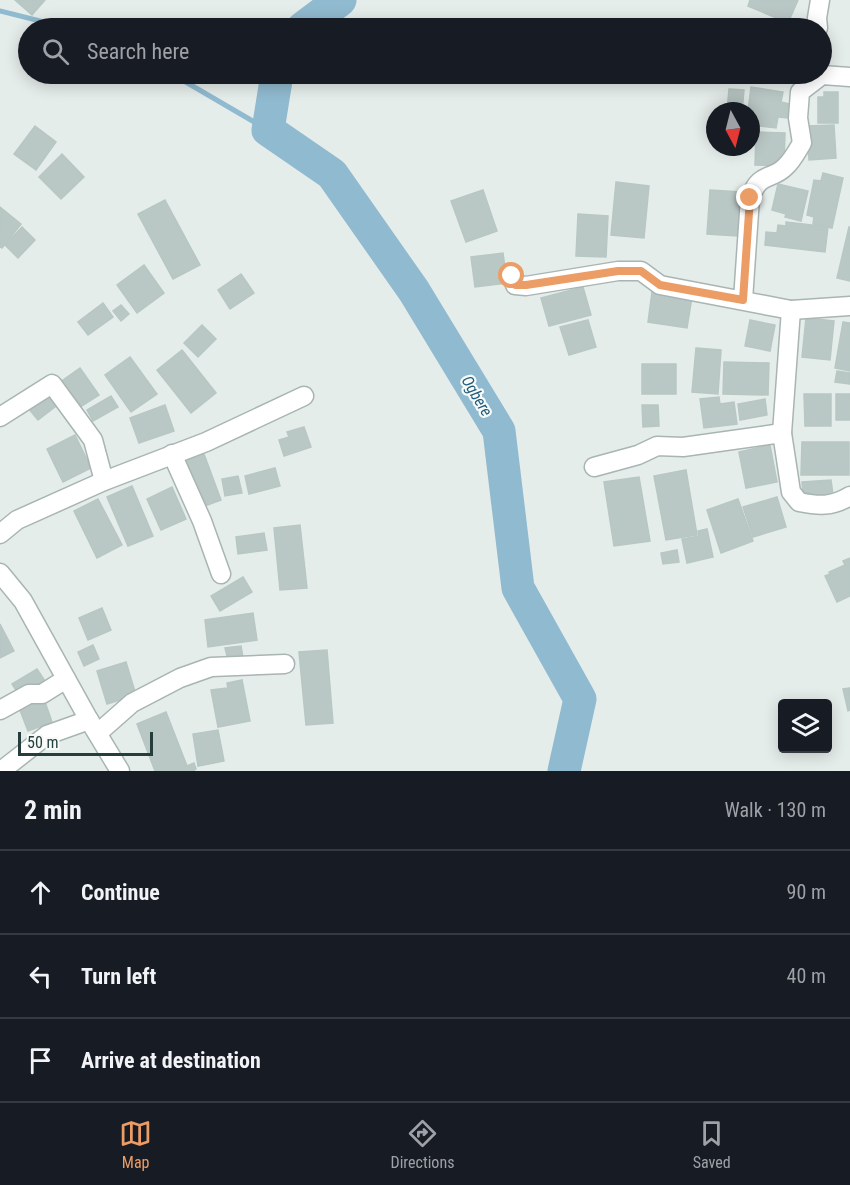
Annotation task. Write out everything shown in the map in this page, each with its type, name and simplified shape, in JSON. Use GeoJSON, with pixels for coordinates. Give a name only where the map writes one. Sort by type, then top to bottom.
{"type":"FeatureCollection","features":[{"type":"Feature","properties":{"kind":"street"},"geometry":{"type":"LineString","coordinates":[[817,18],[820,0]]}},
{"type":"Feature","properties":{"kind":"street"},"geometry":{"type":"LineString","coordinates":[[832,74],[850,77]]}},
{"type":"Feature","properties":{"kind":"street"},"geometry":{"type":"LineString","coordinates":[[743,300],[750,198],[755,186],[766,176],[785,168],[802,143],[798,118],[800,92],[809,84]]}},
{"type":"Feature","properties":{"kind":"street"},"geometry":{"type":"LineString","coordinates":[[512,276],[515,285],[526,285],[618,271],[641,271],[660,285],[790,310],[850,306]]}},
{"type":"Feature","properties":{"kind":"street"},"geometry":{"type":"LineString","coordinates":[[790,310],[782,433],[791,492],[799,502],[815,505],[838,504],[850,496]]}},
{"type":"Feature","properties":{"kind":"street"},"geometry":{"type":"LineString","coordinates":[[0,417],[52,384],[93,440],[104,481]]}},
{"type":"Feature","properties":{"kind":"street"},"geometry":{"type":"LineString","coordinates":[[0,534],[17,520],[104,481],[206,442],[304,396]]}},
{"type":"Feature","properties":{"kind":"street"},"geometry":{"type":"LineString","coordinates":[[594,467],[638,455],[657,446],[683,447],[782,433]]}},
{"type":"Feature","properties":{"kind":"street"},"geometry":{"type":"LineString","coordinates":[[172,454],[202,521],[221,574]]}},
{"type":"Feature","properties":{"kind":"street"},"geometry":{"type":"LineString","coordinates":[[0,573],[23,601],[120,771]]}},
{"type":"Feature","properties":{"kind":"street"},"geometry":{"type":"LineString","coordinates":[[1,771],[47,735],[93,727],[180,678],[211,667],[285,664]]}},
{"type":"Feature","properties":{"kind":"street"},"geometry":{"type":"LineString","coordinates":[[0,710],[29,694],[42,694],[66,679]]}},
{"type":"Feature","properties":{"kind":"building"},"geometry":{"type":"Polygon","coordinates":[[[15,0],[45,0],[32,15],[15,0]]]}},
{"type":"Feature","properties":{"kind":"building"},"geometry":{"type":"Polygon","coordinates":[[[750,0],[798,0],[790,18],[776,18],[748,6],[750,0]]]}},
{"type":"Feature","properties":{"kind":"building"},"geometry":{"type":"Polygon","coordinates":[[[751,87],[783,92],[781,102],[790,104],[788,118],[778,117],[776,128],[760,126],[760,102],[749,102],[751,87]]]}},
{"type":"Feature","properties":{"kind":"building"},"geometry":{"type":"Polygon","coordinates":[[[729,89],[744,90],[743,102],[728,102],[729,89]]]}},
{"type":"Feature","properties":{"kind":"building"},"geometry":{"type":"Polygon","coordinates":[[[824,92],[838,92],[838,123],[818,123],[818,97],[824,97],[824,92]]]}},
{"type":"Feature","properties":{"kind":"building"},"geometry":{"type":"Polygon","coordinates":[[[834,125],[836,158],[809,160],[807,126],[834,125]]]}},
{"type":"Feature","properties":{"kind":"building"},"geometry":{"type":"Polygon","coordinates":[[[35,126],[56,142],[36,170],[14,154],[35,126]]]}},
{"type":"Feature","properties":{"kind":"building"},"geometry":{"type":"Polygon","coordinates":[[[760,132],[785,133],[784,166],[755,165],[755,156],[760,156],[760,132]]]}},
{"type":"Feature","properties":{"kind":"building"},"geometry":{"type":"Polygon","coordinates":[[[62,154],[84,177],[61,199],[39,177],[62,154]]]}},
{"type":"Feature","properties":{"kind":"building"},"geometry":{"type":"Polygon","coordinates":[[[823,173],[843,178],[832,228],[813,224],[814,217],[807,215],[814,180],[821,181],[823,173]]]}},
{"type":"Feature","properties":{"kind":"building"},"geometry":{"type":"Polygon","coordinates":[[[616,182],[649,186],[644,238],[611,235],[616,182]]]}},
{"type":"Feature","properties":{"kind":"building"},"geometry":{"type":"Polygon","coordinates":[[[778,184],[808,191],[801,221],[785,217],[786,214],[772,210],[778,184]]]}},
{"type":"Feature","properties":{"kind":"building"},"geometry":{"type":"Polygon","coordinates":[[[483,190],[497,231],[466,242],[451,201],[483,190]]]}},
{"type":"Feature","properties":{"kind":"building"},"geometry":{"type":"Polygon","coordinates":[[[710,190],[741,192],[737,236],[707,234],[710,190]]]}},
{"type":"Feature","properties":{"kind":"building"},"geometry":{"type":"Polygon","coordinates":[[[165,200],[200,265],[173,279],[138,214],[165,200]]]}},
{"type":"Feature","properties":{"kind":"building"},"geometry":{"type":"Polygon","coordinates":[[[0,207],[21,224],[2,248],[0,247],[0,207]]]}},
{"type":"Feature","properties":{"kind":"building"},"geometry":{"type":"Polygon","coordinates":[[[578,214],[608,216],[606,257],[576,256],[578,214]]]}},
{"type":"Feature","properties":{"kind":"building"},"geometry":{"type":"Polygon","coordinates":[[[786,222],[828,227],[825,252],[765,245],[766,232],[777,233],[778,225],[786,226],[786,222]]]}},
{"type":"Feature","properties":{"kind":"building"},"geometry":{"type":"Polygon","coordinates":[[[22,227],[35,240],[18,258],[5,245],[22,227]]]}},
{"type":"Feature","properties":{"kind":"building"},"geometry":{"type":"Polygon","coordinates":[[[850,227],[850,281],[837,278],[850,227]]]}},
{"type":"Feature","properties":{"kind":"building"},"geometry":{"type":"Polygon","coordinates":[[[503,253],[507,283],[475,287],[471,257],[503,253]]]}},
{"type":"Feature","properties":{"kind":"building"},"geometry":{"type":"Polygon","coordinates":[[[144,265],[164,293],[137,313],[117,285],[144,265]]]}},
{"type":"Feature","properties":{"kind":"building"},"geometry":{"type":"Polygon","coordinates":[[[241,274],[254,293],[230,309],[218,290],[241,274]]]}},
{"type":"Feature","properties":{"kind":"building"},"geometry":{"type":"Polygon","coordinates":[[[583,287],[591,315],[549,326],[541,298],[583,287]]]}},
{"type":"Feature","properties":{"kind":"building"},"geometry":{"type":"Polygon","coordinates":[[[652,292],[692,297],[687,328],[648,322],[652,292]]]}},
{"type":"Feature","properties":{"kind":"building"},"geometry":{"type":"Polygon","coordinates":[[[103,303],[113,317],[88,335],[78,322],[103,303]]]}},
{"type":"Feature","properties":{"kind":"building"},"geometry":{"type":"Polygon","coordinates":[[[121,305],[129,314],[121,321],[113,311],[121,305]]]}},
{"type":"Feature","properties":{"kind":"building"},"geometry":{"type":"Polygon","coordinates":[[[806,318],[834,321],[830,360],[802,357],[806,318]]]}},
{"type":"Feature","properties":{"kind":"building"},"geometry":{"type":"Polygon","coordinates":[[[588,320],[596,347],[569,355],[560,327],[588,320]]]}},
{"type":"Feature","properties":{"kind":"building"},"geometry":{"type":"Polygon","coordinates":[[[750,320],[775,325],[770,351],[745,346],[750,320]]]}},
{"type":"Feature","properties":{"kind":"building"},"geometry":{"type":"Polygon","coordinates":[[[843,322],[850,323],[850,371],[835,368],[843,322]]]}},
{"type":"Feature","properties":{"kind":"building"},"geometry":{"type":"Polygon","coordinates":[[[202,325],[216,339],[198,357],[184,343],[202,325]]]}},
{"type":"Feature","properties":{"kind":"building"},"geometry":{"type":"Polygon","coordinates":[[[696,348],[721,350],[718,394],[692,392],[696,348]]]}},
{"type":"Feature","properties":{"kind":"building"},"geometry":{"type":"Polygon","coordinates":[[[182,350],[216,393],[191,413],[157,370],[182,350]]]}},
{"type":"Feature","properties":{"kind":"building"},"geometry":{"type":"Polygon","coordinates":[[[130,357],[157,394],[131,412],[105,375],[130,357]]]}},
{"type":"Feature","properties":{"kind":"building"},"geometry":{"type":"Polygon","coordinates":[[[724,362],[769,363],[768,395],[723,394],[724,362]]]}},
{"type":"Feature","properties":{"kind":"building"},"geometry":{"type":"Polygon","coordinates":[[[642,364],[676,364],[676,394],[642,394],[642,364]]]}},
{"type":"Feature","properties":{"kind":"building"},"geometry":{"type":"Polygon","coordinates":[[[80,368],[99,395],[74,411],[56,385],[80,368]]]}},
{"type":"Feature","properties":{"kind":"building"},"geometry":{"type":"Polygon","coordinates":[[[837,371],[850,373],[850,384],[835,382],[837,371]]]}},
{"type":"Feature","properties":{"kind":"building"},"geometry":{"type":"Polygon","coordinates":[[[52,391],[60,403],[38,420],[29,409],[52,391]]]}},
{"type":"Feature","properties":{"kind":"building"},"geometry":{"type":"Polygon","coordinates":[[[804,394],[831,394],[831,426],[805,426],[804,394]]]}},
{"type":"Feature","properties":{"kind":"building"},"geometry":{"type":"Polygon","coordinates":[[[836,394],[850,394],[850,420],[836,420],[836,394]]]}},
{"type":"Feature","properties":{"kind":"building"},"geometry":{"type":"Polygon","coordinates":[[[111,396],[118,407],[93,421],[87,410],[111,396]]]}},
{"type":"Feature","properties":{"kind":"building"},"geometry":{"type":"Polygon","coordinates":[[[719,397],[720,404],[734,402],[737,424],[704,428],[700,399],[719,397]]]}},
{"type":"Feature","properties":{"kind":"building"},"geometry":{"type":"Polygon","coordinates":[[[765,399],[767,415],[740,420],[738,404],[765,399]]]}},
{"type":"Feature","properties":{"kind":"building"},"geometry":{"type":"Polygon","coordinates":[[[165,405],[174,431],[139,443],[130,418],[165,405]]]}},
{"type":"Feature","properties":{"kind":"building"},"geometry":{"type":"Polygon","coordinates":[[[642,405],[658,405],[659,426],[643,427],[642,405]]]}},
{"type":"Feature","properties":{"kind":"building"},"geometry":{"type":"Polygon","coordinates":[[[304,427],[311,447],[284,456],[279,440],[289,437],[287,432],[304,427]]]}},
{"type":"Feature","properties":{"kind":"building"},"geometry":{"type":"Polygon","coordinates":[[[75,435],[91,468],[63,482],[47,449],[75,435]]]}},
{"type":"Feature","properties":{"kind":"building"},"geometry":{"type":"Polygon","coordinates":[[[802,442],[849,442],[849,475],[801,475],[802,442]]]}},
{"type":"Feature","properties":{"kind":"building"},"geometry":{"type":"Polygon","coordinates":[[[770,445],[777,482],[746,488],[739,452],[770,445]]]}},
{"type":"Feature","properties":{"kind":"building"},"geometry":{"type":"Polygon","coordinates":[[[204,454],[221,500],[202,507],[185,461],[204,454]]]}},
{"type":"Feature","properties":{"kind":"building"},"geometry":{"type":"Polygon","coordinates":[[[275,468],[280,486],[249,494],[245,476],[275,468]]]}},
{"type":"Feature","properties":{"kind":"building"},"geometry":{"type":"Polygon","coordinates":[[[686,470],[697,535],[666,540],[654,476],[686,470]]]}},
{"type":"Feature","properties":{"kind":"building"},"geometry":{"type":"Polygon","coordinates":[[[238,476],[242,493],[225,496],[222,479],[238,476]]]}},
{"type":"Feature","properties":{"kind":"building"},"geometry":{"type":"Polygon","coordinates":[[[639,477],[650,541],[614,546],[604,482],[639,477]]]}},
{"type":"Feature","properties":{"kind":"building"},"geometry":{"type":"Polygon","coordinates":[[[831,480],[833,495],[803,497],[802,482],[831,480]]]}},
{"type":"Feature","properties":{"kind":"building"},"geometry":{"type":"Polygon","coordinates":[[[132,486],[153,536],[128,546],[107,497],[132,486]]]}},
{"type":"Feature","properties":{"kind":"building"},"geometry":{"type":"Polygon","coordinates":[[[172,487],[186,519],[161,530],[147,499],[172,487]]]}},
{"type":"Feature","properties":{"kind":"building"},"geometry":{"type":"Polygon","coordinates":[[[777,497],[786,527],[753,537],[743,507],[777,497]]]}},
{"type":"Feature","properties":{"kind":"building"},"geometry":{"type":"Polygon","coordinates":[[[98,499],[122,545],[97,558],[74,511],[98,499]]]}},
{"type":"Feature","properties":{"kind":"building"},"geometry":{"type":"Polygon","coordinates":[[[738,499],[753,541],[721,553],[707,510],[738,499]]]}},
{"type":"Feature","properties":{"kind":"building"},"geometry":{"type":"Polygon","coordinates":[[[300,525],[307,588],[280,590],[274,528],[300,525]]]}},
{"type":"Feature","properties":{"kind":"building"},"geometry":{"type":"Polygon","coordinates":[[[707,529],[713,557],[687,563],[682,539],[699,536],[698,531],[707,529]]]}},
{"type":"Feature","properties":{"kind":"building"},"geometry":{"type":"Polygon","coordinates":[[[264,533],[267,550],[238,554],[236,537],[264,533]]]}},
{"type":"Feature","properties":{"kind":"building"},"geometry":{"type":"Polygon","coordinates":[[[677,550],[679,562],[663,564],[661,553],[677,550]]]}},
{"type":"Feature","properties":{"kind":"building"},"geometry":{"type":"Polygon","coordinates":[[[850,558],[850,596],[837,602],[825,576],[845,565],[843,561],[850,558]]]}},
{"type":"Feature","properties":{"kind":"building"},"geometry":{"type":"Polygon","coordinates":[[[243,577],[252,592],[220,611],[211,596],[243,577]]]}},
{"type":"Feature","properties":{"kind":"building"},"geometry":{"type":"Polygon","coordinates":[[[102,608],[111,630],[88,640],[79,618],[102,608]]]}},
{"type":"Feature","properties":{"kind":"building"},"geometry":{"type":"Polygon","coordinates":[[[253,613],[257,640],[208,647],[205,620],[253,613]]]}},
{"type":"Feature","properties":{"kind":"building"},"geometry":{"type":"Polygon","coordinates":[[[0,624],[14,651],[0,658],[0,624]]]}},
{"type":"Feature","properties":{"kind":"building"},"geometry":{"type":"Polygon","coordinates":[[[93,645],[99,659],[84,666],[78,652],[93,645]]]}},
{"type":"Feature","properties":{"kind":"building"},"geometry":{"type":"Polygon","coordinates":[[[241,646],[243,658],[228,660],[225,648],[241,646]]]}},
{"type":"Feature","properties":{"kind":"building"},"geometry":{"type":"Polygon","coordinates":[[[327,650],[333,723],[306,725],[299,652],[327,650]]]}},
{"type":"Feature","properties":{"kind":"building"},"geometry":{"type":"Polygon","coordinates":[[[126,662],[136,695],[107,704],[97,671],[126,662]]]}},
{"type":"Feature","properties":{"kind":"building"},"geometry":{"type":"Polygon","coordinates":[[[37,669],[45,681],[20,696],[12,684],[37,669]]]}},
{"type":"Feature","properties":{"kind":"building"},"geometry":{"type":"Polygon","coordinates":[[[242,680],[250,721],[218,727],[211,690],[228,688],[227,683],[242,680]]]}},
{"type":"Feature","properties":{"kind":"building"},"geometry":{"type":"Polygon","coordinates":[[[850,688],[850,710],[848,711],[843,689],[850,688]]]}},
{"type":"Feature","properties":{"kind":"building"},"geometry":{"type":"Polygon","coordinates":[[[43,696],[52,722],[28,731],[18,705],[43,696]]]}},
{"type":"Feature","properties":{"kind":"building"},"geometry":{"type":"Polygon","coordinates":[[[166,712],[187,766],[194,763],[196,769],[193,771],[155,771],[137,724],[166,712]]]}},
{"type":"Feature","properties":{"kind":"building"},"geometry":{"type":"Polygon","coordinates":[[[218,730],[224,761],[198,766],[193,734],[218,730]]]}},
{"type":"Feature","properties":{"kind":"waterway","name":"Ogbere"},"geometry":{"type":"LineString","coordinates":[[316,18],[340,0]]}},
{"type":"Feature","properties":{"kind":"waterway"},"geometry":{"type":"LineString","coordinates":[[0,11],[28,18]]}},
{"type":"Feature","properties":{"kind":"waterway"},"geometry":{"type":"LineString","coordinates":[[189,84],[268,130]]}},
{"type":"Feature","properties":{"kind":"waterway","name":"Ogbere"},"geometry":{"type":"LineString","coordinates":[[275,84],[268,130],[332,174],[414,291],[499,431],[518,588],[580,699],[564,771]]}},
{"type":"Feature","properties":{"kind":"route"},"geometry":{"type":"LineString","coordinates":[[512,276],[515,285],[526,285],[618,271],[641,271],[660,285],[743,300],[750,198]]}}]}
